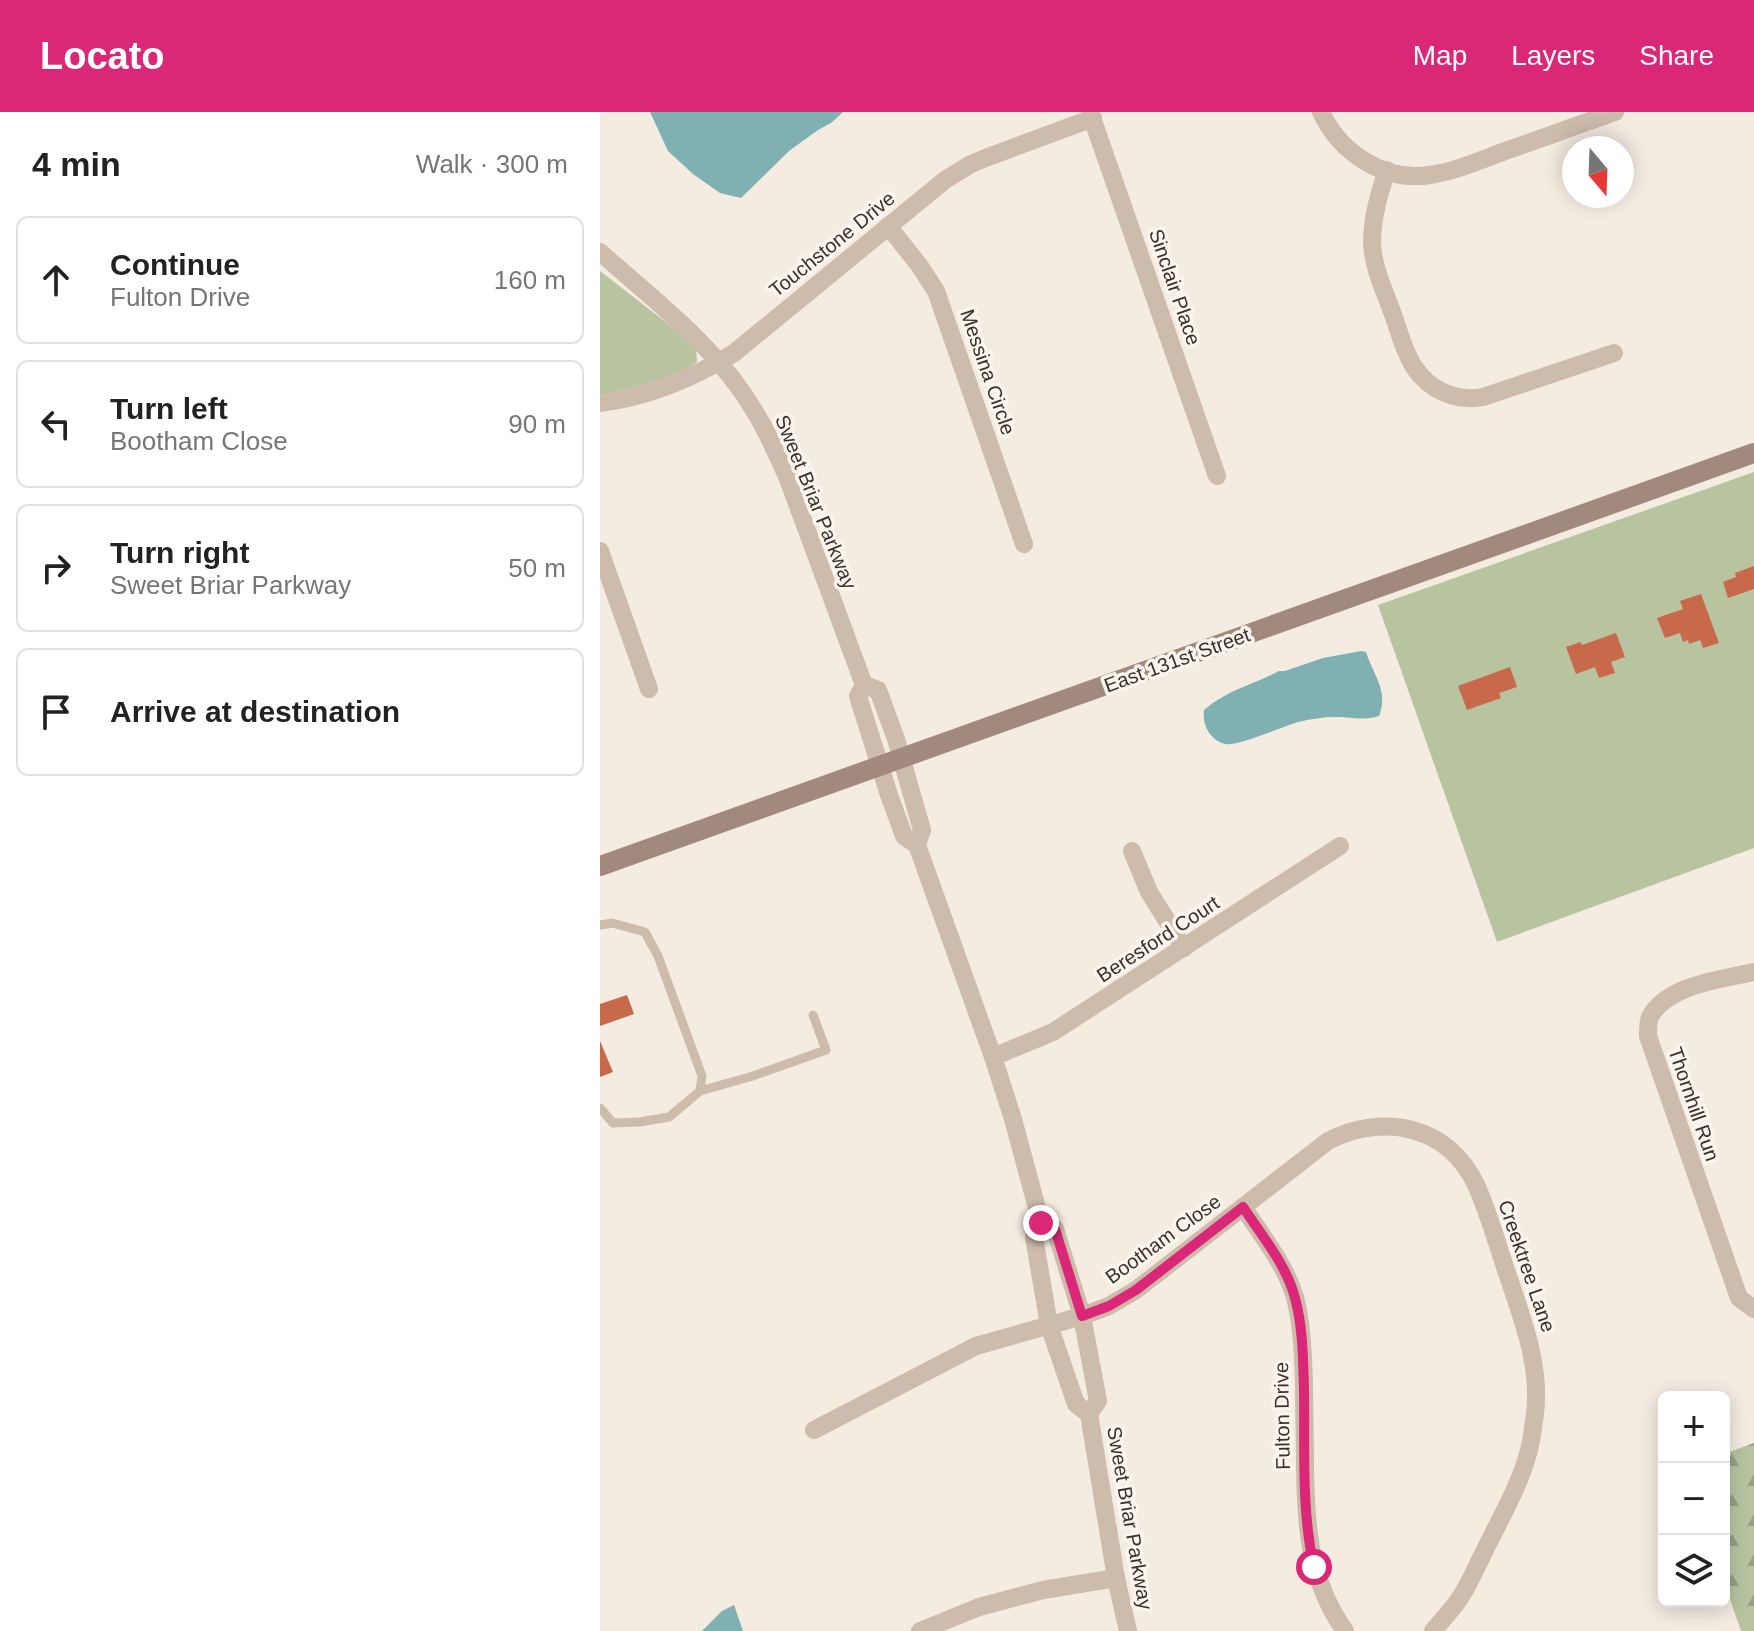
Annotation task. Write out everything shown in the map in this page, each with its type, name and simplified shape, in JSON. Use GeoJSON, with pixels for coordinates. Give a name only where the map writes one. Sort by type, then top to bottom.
{"type":"FeatureCollection","features":[{"type":"Feature","properties":{"kind":"street"},"geometry":{"type":"LineString","coordinates":[[1321,112],[1332,133],[1361,160],[1398,175],[1412,176],[1442,173],[1615,112]]}},
{"type":"Feature","properties":{"kind":"street","name":"Touchstone Drive"},"geometry":{"type":"LineString","coordinates":[[600,403],[648,393],[718,363],[945,180],[971,164],[1092,115]]}},
{"type":"Feature","properties":{"kind":"street","name":"Sinclair Place"},"geometry":{"type":"LineString","coordinates":[[1092,115],[1217,476]]}},
{"type":"Feature","properties":{"kind":"street"},"geometry":{"type":"LineString","coordinates":[[1387,170],[1373,226],[1374,260],[1410,359],[1422,377],[1435,388],[1461,398],[1483,397],[1614,353]]}},
{"type":"Feature","properties":{"kind":"street","name":"Messina Circle"},"geometry":{"type":"LineString","coordinates":[[888,226],[936,291],[1024,544]]}},
{"type":"Feature","properties":{"kind":"street","name":"Sweet Briar Parkway"},"geometry":{"type":"LineString","coordinates":[[600,252],[697,338],[718,363],[754,410],[788,479],[864,685],[858,696],[889,795],[904,836],[917,845],[1013,1119],[1041,1223],[1034,1237],[1049,1325],[1076,1404],[1089,1414],[1116,1578],[1128,1631]]}},
{"type":"Feature","properties":{"kind":"street","name":"East 131st Street"},"geometry":{"type":"LineString","coordinates":[[600,866],[1754,453]]}},
{"type":"Feature","properties":{"kind":"street"},"geometry":{"type":"LineString","coordinates":[[600,551],[649,689]]}},
{"type":"Feature","properties":{"kind":"street","name":"Sweet Briar Parkway"},"geometry":{"type":"LineString","coordinates":[[864,685],[878,690],[901,758],[922,830],[917,845]]}},
{"type":"Feature","properties":{"kind":"street","name":"Beresford Court"},"geometry":{"type":"LineString","coordinates":[[993,1057],[1053,1032],[1340,846]]}},
{"type":"Feature","properties":{"kind":"street"},"geometry":{"type":"LineString","coordinates":[[1132,851],[1149,892],[1184,948]]}},
{"type":"Feature","properties":{"kind":"street","name":"Thornhill Run"},"geometry":{"type":"LineString","coordinates":[[1753,1309],[1739,1298],[1648,1036],[1649,1019],[1665,998],[1698,984],[1754,972]]}},
{"type":"Feature","properties":{"kind":"street","name":"Bootham Close"},"geometry":{"type":"LineString","coordinates":[[814,1430],[976,1346],[1109,1306],[1136,1290],[1328,1141],[1346,1132],[1371,1127],[1396,1127]]}},
{"type":"Feature","properties":{"kind":"street","name":"Creektree Lane"},"geometry":{"type":"LineString","coordinates":[[1396,1127],[1415,1129],[1436,1140],[1461,1162],[1476,1185],[1528,1334],[1534,1364],[1536,1409],[1529,1449],[1511,1498],[1460,1598],[1433,1631]]}},
{"type":"Feature","properties":{"kind":"street","name":"Fulton Drive"},"geometry":{"type":"LineString","coordinates":[[1243,1207],[1285,1272],[1294,1296],[1303,1355],[1309,1542],[1323,1593],[1345,1631]]}},
{"type":"Feature","properties":{"kind":"street","name":"Sweet Briar Parkway"},"geometry":{"type":"LineString","coordinates":[[1041,1223],[1055,1229],[1082,1316],[1098,1401],[1089,1414]]}},
{"type":"Feature","properties":{"kind":"street"},"geometry":{"type":"LineString","coordinates":[[920,1631],[979,1607],[1043,1590],[1116,1578]]}},
{"type":"Feature","properties":{"kind":"lane"},"geometry":{"type":"LineString","coordinates":[[600,925],[612,923],[645,932],[658,956],[702,1076],[700,1091]]}},
{"type":"Feature","properties":{"kind":"lane"},"geometry":{"type":"LineString","coordinates":[[600,1108],[613,1123],[669,1117],[700,1091],[826,1050],[813,1015]]}},
{"type":"Feature","properties":{"kind":"green space"},"geometry":{"type":"Polygon","coordinates":[[[600,271],[690,341],[696,349],[697,362],[674,378],[600,395],[600,271]]]}},
{"type":"Feature","properties":{"kind":"green space"},"geometry":{"type":"Polygon","coordinates":[[[1754,472],[1754,848],[1497,942],[1378,605],[1754,472]]]}},
{"type":"Feature","properties":{"kind":"green space"},"geometry":{"type":"Polygon","coordinates":[[[1754,1443],[1754,1631],[1741,1631],[1730,1599],[1730,1452],[1754,1443]]]}},
{"type":"Feature","properties":{"kind":"water"},"geometry":{"type":"Polygon","coordinates":[[[650,112],[843,112],[789,151],[741,198],[720,193],[668,151],[650,112]]]}},
{"type":"Feature","properties":{"kind":"water"},"geometry":{"type":"Polygon","coordinates":[[[1366,652],[1381,690],[1379,716],[1307,720],[1231,744],[1220,742],[1208,731],[1204,710],[1231,693],[1279,671],[1366,652]]]}},
{"type":"Feature","properties":{"kind":"water"},"geometry":{"type":"Polygon","coordinates":[[[734,1605],[743,1631],[702,1631],[722,1611],[734,1605]]]}},
{"type":"Feature","properties":{"kind":"building"},"geometry":{"type":"Polygon","coordinates":[[[1754,566],[1754,589],[1728,598],[1723,582],[1736,577],[1735,573],[1754,566]]]}},
{"type":"Feature","properties":{"kind":"building"},"geometry":{"type":"Polygon","coordinates":[[[1701,594],[1719,643],[1703,648],[1700,640],[1689,644],[1688,640],[1683,642],[1680,633],[1665,638],[1657,618],[1683,609],[1680,601],[1701,594]]]}},
{"type":"Feature","properties":{"kind":"building"},"geometry":{"type":"Polygon","coordinates":[[[1616,633],[1625,657],[1611,662],[1615,673],[1599,678],[1595,667],[1576,674],[1566,647],[1616,633]]]}},
{"type":"Feature","properties":{"kind":"building"},"geometry":{"type":"Polygon","coordinates":[[[1510,667],[1517,687],[1499,693],[1501,698],[1467,710],[1458,686],[1510,667]]]}},
{"type":"Feature","properties":{"kind":"building"},"geometry":{"type":"Polygon","coordinates":[[[627,995],[634,1014],[600,1026],[600,1004],[627,995]]]}},
{"type":"Feature","properties":{"kind":"building"},"geometry":{"type":"Polygon","coordinates":[[[600,1041],[613,1072],[600,1077],[600,1041]]]}},
{"type":"Feature","properties":{"kind":"route"},"geometry":{"type":"LineString","coordinates":[[1041,1223],[1055,1229],[1082,1316],[1109,1306],[1136,1290],[1243,1207],[1285,1272],[1300,1322],[1306,1515],[1314,1567]]}}]}
